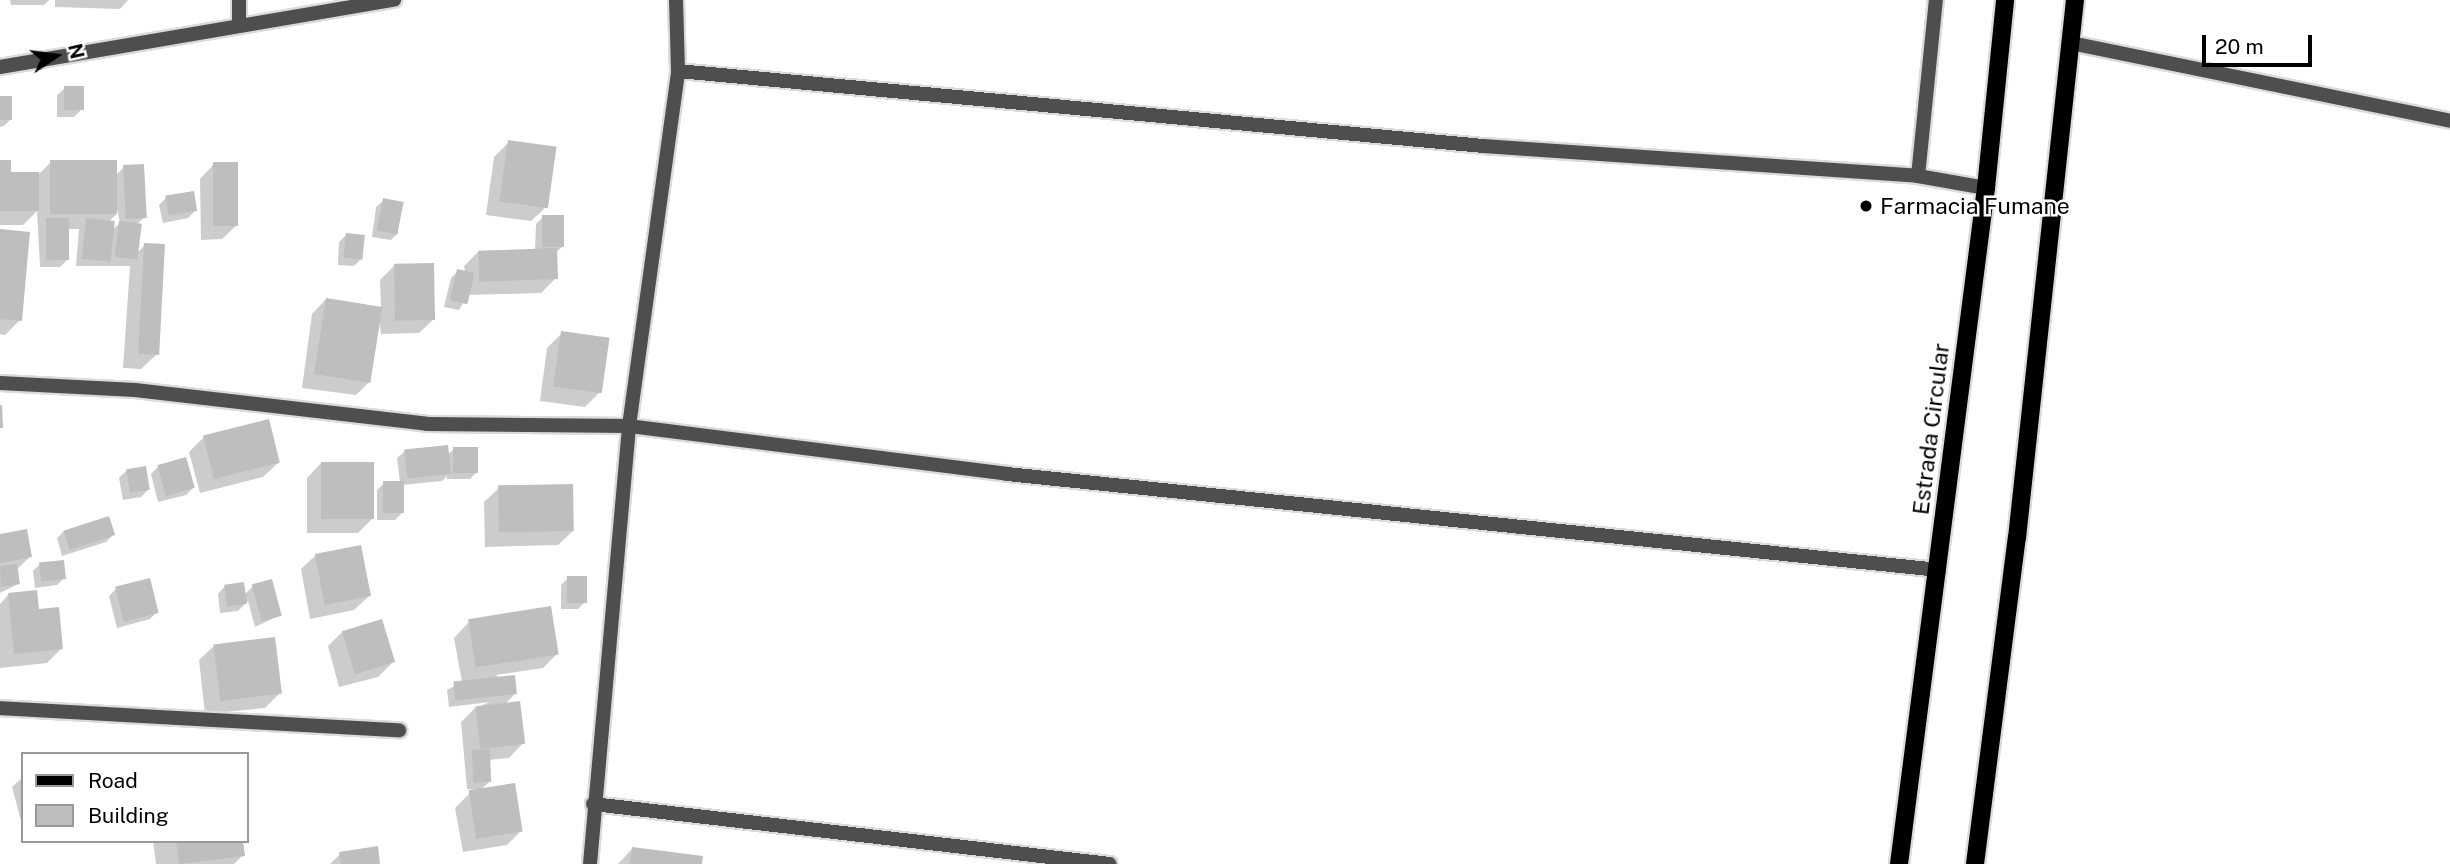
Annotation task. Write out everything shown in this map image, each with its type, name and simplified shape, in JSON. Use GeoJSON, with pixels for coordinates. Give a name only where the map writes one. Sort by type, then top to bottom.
{"type":"FeatureCollection","features":[{"type":"Feature","properties":{"kind":"main road","name":"Estrada Circular"},"geometry":{"type":"LineString","coordinates":[[1899,864],[1939,570],[1986,188],[2005,0]]}},
{"type":"Feature","properties":{"kind":"main road"},"geometry":{"type":"LineString","coordinates":[[1975,864],[2074,0]]}},
{"type":"Feature","properties":{"kind":"street"},"geometry":{"type":"LineString","coordinates":[[239,0],[239,23]]}},
{"type":"Feature","properties":{"kind":"street"},"geometry":{"type":"LineString","coordinates":[[0,67],[239,23],[394,0]]}},
{"type":"Feature","properties":{"kind":"street"},"geometry":{"type":"LineString","coordinates":[[590,864],[593,804],[629,426],[678,71],[676,0]]}},
{"type":"Feature","properties":{"kind":"street"},"geometry":{"type":"LineString","coordinates":[[1918,176],[1936,0]]}},
{"type":"Feature","properties":{"kind":"street"},"geometry":{"type":"LineString","coordinates":[[2071,43],[2450,121]]}},
{"type":"Feature","properties":{"kind":"street"},"geometry":{"type":"LineString","coordinates":[[678,71],[1483,146],[1918,176],[1986,188]]}},
{"type":"Feature","properties":{"kind":"street"},"geometry":{"type":"LineString","coordinates":[[0,383],[135,390],[427,424],[629,426],[1007,474],[1939,570]]}},
{"type":"Feature","properties":{"kind":"street"},"geometry":{"type":"LineString","coordinates":[[0,708],[399,730]]}},
{"type":"Feature","properties":{"kind":"street"},"geometry":{"type":"LineString","coordinates":[[593,804],[1110,864]]}},
{"type":"Feature","properties":{"kind":"building"},"geometry":{"type":"Polygon","coordinates":[[[64,86],[84,86],[84,110],[64,110],[64,86]]]}},
{"type":"Feature","properties":{"kind":"building"},"geometry":{"type":"Polygon","coordinates":[[[0,96],[12,96],[12,120],[0,120],[0,96]]]}},
{"type":"Feature","properties":{"kind":"building"},"geometry":{"type":"Polygon","coordinates":[[[508,140],[557,147],[548,208],[499,201],[508,140]]]}},
{"type":"Feature","properties":{"kind":"building"},"geometry":{"type":"Polygon","coordinates":[[[0,160],[11,160],[11,172],[39,172],[39,211],[0,211],[0,160]]]}},
{"type":"Feature","properties":{"kind":"building"},"geometry":{"type":"Polygon","coordinates":[[[50,160],[117,160],[117,214],[50,214],[50,160]]]}},
{"type":"Feature","properties":{"kind":"building"},"geometry":{"type":"Polygon","coordinates":[[[213,162],[238,162],[238,226],[213,226],[213,162]]]}},
{"type":"Feature","properties":{"kind":"building"},"geometry":{"type":"Polygon","coordinates":[[[144,164],[147,218],[126,219],[123,165],[144,164]]]}},
{"type":"Feature","properties":{"kind":"building"},"geometry":{"type":"Polygon","coordinates":[[[194,191],[197,211],[168,215],[165,196],[194,191]]]}},
{"type":"Feature","properties":{"kind":"building"},"geometry":{"type":"Polygon","coordinates":[[[383,198],[404,202],[397,234],[377,230],[383,198]]]}},
{"type":"Feature","properties":{"kind":"building"},"geometry":{"type":"Polygon","coordinates":[[[542,215],[564,215],[564,247],[542,247],[542,215]]]}},
{"type":"Feature","properties":{"kind":"building"},"geometry":{"type":"Polygon","coordinates":[[[46,218],[69,218],[69,260],[46,260],[46,218]]]}},
{"type":"Feature","properties":{"kind":"building"},"geometry":{"type":"Polygon","coordinates":[[[86,218],[115,221],[111,262],[82,259],[86,218]]]}},
{"type":"Feature","properties":{"kind":"building"},"geometry":{"type":"Polygon","coordinates":[[[119,221],[142,224],[137,260],[115,257],[119,221]]]}},
{"type":"Feature","properties":{"kind":"building"},"geometry":{"type":"Polygon","coordinates":[[[0,229],[30,232],[22,321],[0,319],[0,229]]]}},
{"type":"Feature","properties":{"kind":"building"},"geometry":{"type":"Polygon","coordinates":[[[346,233],[365,235],[362,260],[343,258],[346,233]]]}},
{"type":"Feature","properties":{"kind":"building"},"geometry":{"type":"Polygon","coordinates":[[[144,243],[165,244],[159,355],[138,354],[144,243]]]}},
{"type":"Feature","properties":{"kind":"building"},"geometry":{"type":"Polygon","coordinates":[[[557,248],[558,279],[479,282],[478,251],[557,248]]]}},
{"type":"Feature","properties":{"kind":"building"},"geometry":{"type":"Polygon","coordinates":[[[434,263],[435,320],[395,321],[394,264],[434,263]]]}},
{"type":"Feature","properties":{"kind":"building"},"geometry":{"type":"Polygon","coordinates":[[[457,269],[475,273],[467,304],[450,300],[457,269]]]}},
{"type":"Feature","properties":{"kind":"building"},"geometry":{"type":"Polygon","coordinates":[[[326,298],[382,307],[370,383],[314,374],[326,298]]]}},
{"type":"Feature","properties":{"kind":"building"},"geometry":{"type":"Polygon","coordinates":[[[561,331],[610,338],[602,393],[553,386],[561,331]]]}},
{"type":"Feature","properties":{"kind":"building"},"geometry":{"type":"Polygon","coordinates":[[[2,405],[3,428],[0,428],[2,405]]]}},
{"type":"Feature","properties":{"kind":"building"},"geometry":{"type":"Polygon","coordinates":[[[269,419],[280,463],[214,479],[203,435],[269,419]]]}},
{"type":"Feature","properties":{"kind":"building"},"geometry":{"type":"Polygon","coordinates":[[[448,445],[451,474],[407,478],[404,450],[448,445]]]}},
{"type":"Feature","properties":{"kind":"building"},"geometry":{"type":"Polygon","coordinates":[[[453,447],[478,447],[478,473],[453,473],[453,447]]]}},
{"type":"Feature","properties":{"kind":"building"},"geometry":{"type":"Polygon","coordinates":[[[186,457],[195,488],[166,496],[157,465],[186,457]]]}},
{"type":"Feature","properties":{"kind":"building"},"geometry":{"type":"Polygon","coordinates":[[[321,462],[374,462],[374,519],[321,519],[321,462]]]}},
{"type":"Feature","properties":{"kind":"building"},"geometry":{"type":"Polygon","coordinates":[[[146,466],[150,490],[130,493],[126,469],[146,466]]]}},
{"type":"Feature","properties":{"kind":"building"},"geometry":{"type":"Polygon","coordinates":[[[383,481],[404,481],[404,513],[383,513],[383,481]]]}},
{"type":"Feature","properties":{"kind":"building"},"geometry":{"type":"Polygon","coordinates":[[[573,484],[574,531],[499,532],[498,485],[573,484]]]}},
{"type":"Feature","properties":{"kind":"building"},"geometry":{"type":"Polygon","coordinates":[[[109,516],[115,535],[70,550],[63,531],[109,516]]]}},
{"type":"Feature","properties":{"kind":"building"},"geometry":{"type":"Polygon","coordinates":[[[27,529],[32,557],[0,563],[0,534],[27,529]]]}},
{"type":"Feature","properties":{"kind":"building"},"geometry":{"type":"Polygon","coordinates":[[[361,545],[371,596],[325,605],[315,554],[361,545]]]}},
{"type":"Feature","properties":{"kind":"building"},"geometry":{"type":"Polygon","coordinates":[[[64,560],[66,579],[41,582],[39,563],[64,560]]]}},
{"type":"Feature","properties":{"kind":"building"},"geometry":{"type":"Polygon","coordinates":[[[17,564],[20,584],[1,587],[0,566],[17,564]]]}},
{"type":"Feature","properties":{"kind":"building"},"geometry":{"type":"Polygon","coordinates":[[[567,576],[587,576],[587,603],[567,603],[567,576]]]}},
{"type":"Feature","properties":{"kind":"building"},"geometry":{"type":"Polygon","coordinates":[[[150,578],[159,613],[124,622],[115,587],[150,578]]]}},
{"type":"Feature","properties":{"kind":"building"},"geometry":{"type":"Polygon","coordinates":[[[272,579],[282,616],[262,621],[252,584],[272,579]]]}},
{"type":"Feature","properties":{"kind":"building"},"geometry":{"type":"Polygon","coordinates":[[[244,582],[247,604],[227,607],[224,585],[244,582]]]}},
{"type":"Feature","properties":{"kind":"building"},"geometry":{"type":"Polygon","coordinates":[[[37,590],[39,609],[59,607],[63,649],[14,654],[8,593],[37,590]]]}},
{"type":"Feature","properties":{"kind":"building"},"geometry":{"type":"Polygon","coordinates":[[[551,606],[559,654],[476,668],[468,619],[551,606]]]}},
{"type":"Feature","properties":{"kind":"building"},"geometry":{"type":"Polygon","coordinates":[[[382,619],[395,662],[355,674],[342,631],[382,619]]]}},
{"type":"Feature","properties":{"kind":"building"},"geometry":{"type":"Polygon","coordinates":[[[275,637],[282,694],[220,701],[213,645],[275,637]]]}},
{"type":"Feature","properties":{"kind":"building"},"geometry":{"type":"Polygon","coordinates":[[[515,675],[517,694],[455,700],[453,681],[515,675]]]}},
{"type":"Feature","properties":{"kind":"building"},"geometry":{"type":"Polygon","coordinates":[[[520,701],[525,744],[481,749],[475,706],[520,701]]]}},
{"type":"Feature","properties":{"kind":"building"},"geometry":{"type":"Polygon","coordinates":[[[490,749],[491,782],[473,783],[472,750],[490,749]]]}},
{"type":"Feature","properties":{"kind":"building"},"geometry":{"type":"Polygon","coordinates":[[[515,783],[523,831],[476,839],[469,790],[515,783]]]}},
{"type":"Feature","properties":{"kind":"building"},"geometry":{"type":"Polygon","coordinates":[[[176,843],[243,843],[245,856],[179,864],[176,843]]]}},
{"type":"Feature","properties":{"kind":"building"},"geometry":{"type":"Polygon","coordinates":[[[378,846],[380,864],[341,864],[339,852],[378,846]]]}},
{"type":"Feature","properties":{"kind":"building"},"geometry":{"type":"Polygon","coordinates":[[[632,847],[703,856],[702,864],[630,864],[632,847]]]}},
{"type":"Feature","properties":{"kind":"place","name":"Farmacia Fumane"},"geometry":{"type":"Point","coordinates":[1866,206]}}]}
